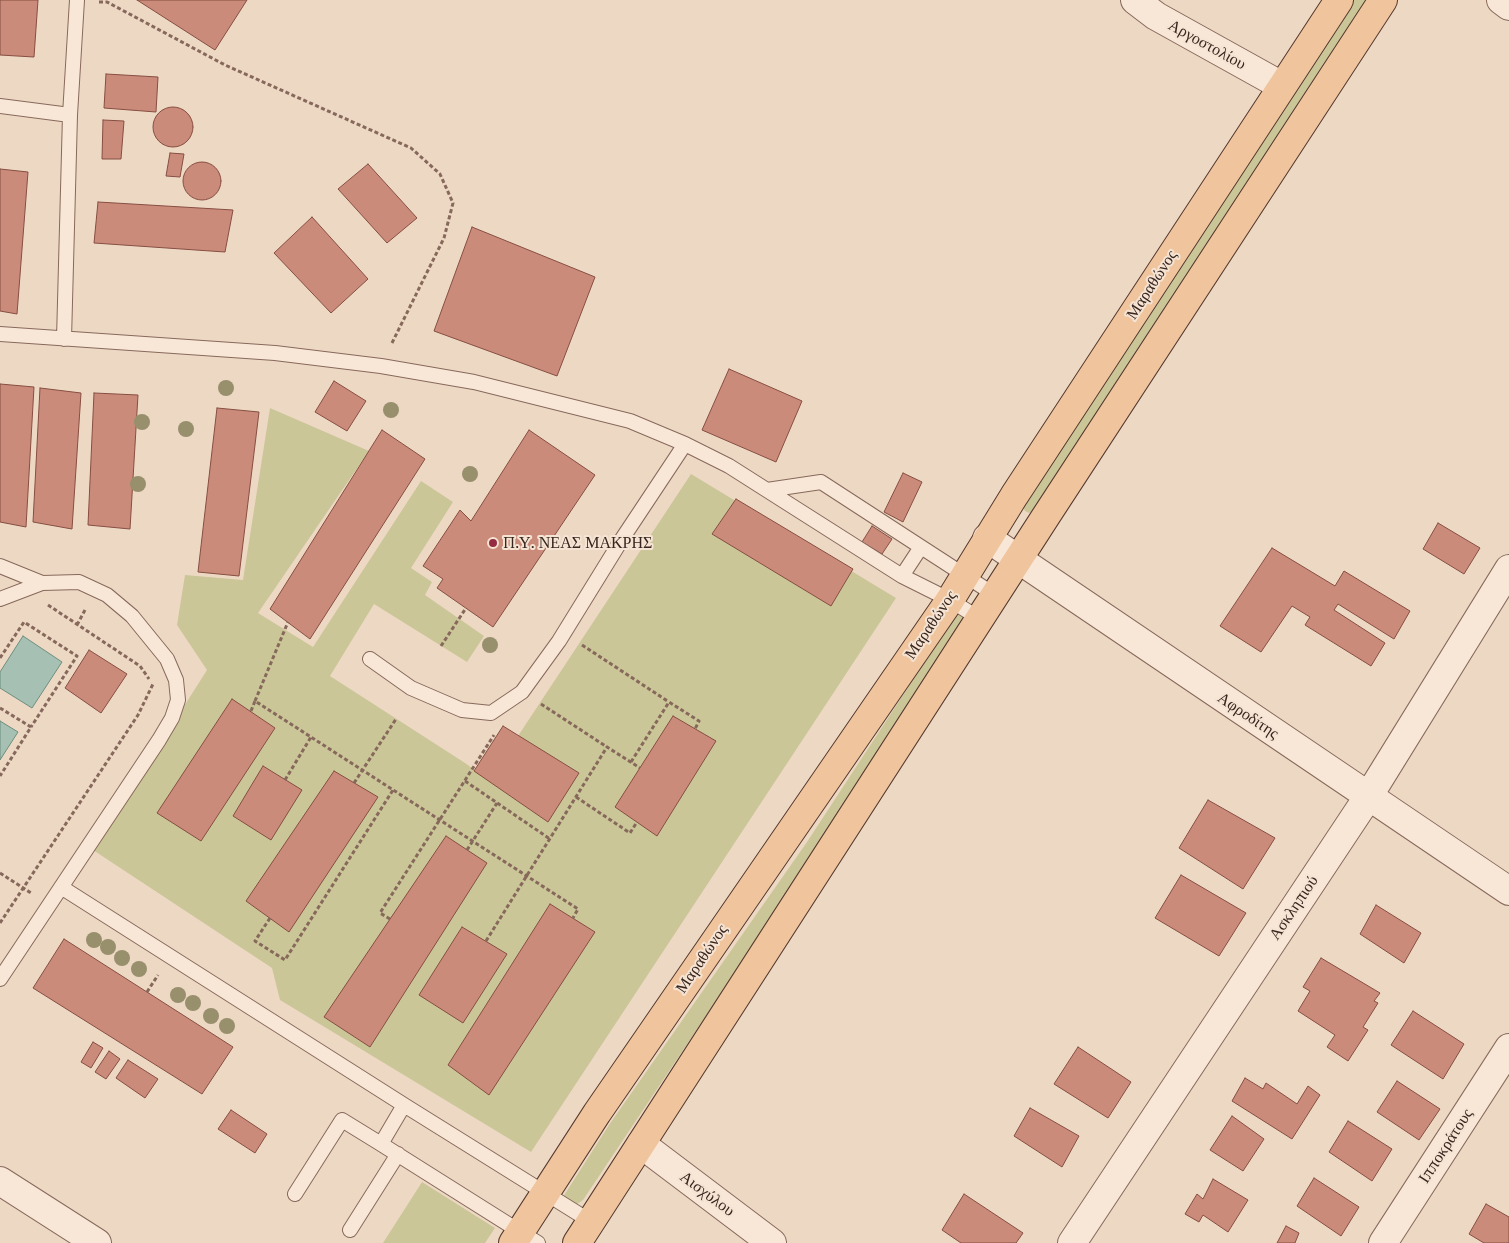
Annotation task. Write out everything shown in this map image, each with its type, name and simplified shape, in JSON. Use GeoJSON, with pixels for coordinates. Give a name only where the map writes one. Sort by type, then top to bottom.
{"type":"FeatureCollection","features":[{"type":"Feature","properties":{"kind":"main road","name":"Μαραθώνος"},"geometry":{"type":"LineString","coordinates":[[518,1234],[597,1113],[950,600],[987,538],[1339,0]]}},
{"type":"Feature","properties":{"kind":"main road"},"geometry":{"type":"LineString","coordinates":[[584,1232],[1018,559],[1383,0]]}},
{"type":"Feature","properties":{"kind":"street","name":"Αργοστολίου"},"geometry":{"type":"LineString","coordinates":[[1135,0],[1156,16],[1282,86]]}},
{"type":"Feature","properties":{"kind":"street"},"geometry":{"type":"LineString","coordinates":[[1501,0],[1509,6]]}},
{"type":"Feature","properties":{"kind":"street","name":"Αφροδίτης"},"geometry":{"type":"LineString","coordinates":[[987,538],[1509,891]]}},
{"type":"Feature","properties":{"kind":"street","name":"Ασκληπιού"},"geometry":{"type":"LineString","coordinates":[[1072,1243],[1368,797],[1509,569]]}},
{"type":"Feature","properties":{"kind":"street","name":"Ιπποκράτους"},"geometry":{"type":"LineString","coordinates":[[1383,1243],[1509,1048]]}},
{"type":"Feature","properties":{"kind":"street","name":"Αισχύλου"},"geometry":{"type":"LineString","coordinates":[[641,1144],[772,1243]]}},
{"type":"Feature","properties":{"kind":"street"},"geometry":{"type":"LineString","coordinates":[[0,1181],[97,1243]]}},
{"type":"Feature","properties":{"kind":"lane"},"geometry":{"type":"LineString","coordinates":[[64,338],[70,115],[77,1]]}},
{"type":"Feature","properties":{"kind":"lane"},"geometry":{"type":"LineString","coordinates":[[0,106],[70,115]]}},
{"type":"Feature","properties":{"kind":"lane"},"geometry":{"type":"LineString","coordinates":[[0,334],[275,353],[381,366],[474,382],[630,421],[685,444],[729,466],[902,576],[950,600],[980,619]]}},
{"type":"Feature","properties":{"kind":"lane"},"geometry":{"type":"LineString","coordinates":[[370,659],[410,688],[462,710],[491,712],[522,692],[564,633],[685,444]]}},
{"type":"Feature","properties":{"kind":"lane"},"geometry":{"type":"LineString","coordinates":[[767,490],[821,482],[995,595]]}},
{"type":"Feature","properties":{"kind":"lane"},"geometry":{"type":"LineString","coordinates":[[902,576],[921,547]]}},
{"type":"Feature","properties":{"kind":"lane"},"geometry":{"type":"LineString","coordinates":[[0,566],[42,583]]}},
{"type":"Feature","properties":{"kind":"lane"},"geometry":{"type":"LineString","coordinates":[[0,599],[42,583],[79,582],[107,595],[132,616],[167,659],[176,680],[178,700],[172,718],[0,978]]}},
{"type":"Feature","properties":{"kind":"lane"},"geometry":{"type":"LineString","coordinates":[[61,887],[545,1193],[584,1232]]}},
{"type":"Feature","properties":{"kind":"lane"},"geometry":{"type":"LineString","coordinates":[[381,1144],[404,1105]]}},
{"type":"Feature","properties":{"kind":"lane"},"geometry":{"type":"LineString","coordinates":[[295,1194],[342,1120],[398,1154],[518,1234]]}},
{"type":"Feature","properties":{"kind":"lane"},"geometry":{"type":"LineString","coordinates":[[350,1230],[398,1154]]}},
{"type":"Feature","properties":{"kind":"path"},"geometry":{"type":"LineString","coordinates":[[77,1],[107,2],[225,65],[412,148],[440,174],[453,203],[444,238],[381,366]]}},
{"type":"Feature","properties":{"kind":"path"},"geometry":{"type":"LineString","coordinates":[[0,923],[138,715],[153,684],[140,666],[24,590]]}},
{"type":"Feature","properties":{"kind":"path"},"geometry":{"type":"LineString","coordinates":[[441,646],[466,608]]}},
{"type":"Feature","properties":{"kind":"path"},"geometry":{"type":"LineString","coordinates":[[0,658],[24,622],[77,656],[0,776]]}},
{"type":"Feature","properties":{"kind":"path"},"geometry":{"type":"LineString","coordinates":[[251,711],[288,622]]}},
{"type":"Feature","properties":{"kind":"path"},"geometry":{"type":"LineString","coordinates":[[564,633],[699,721],[695,729]]}},
{"type":"Feature","properties":{"kind":"path"},"geometry":{"type":"LineString","coordinates":[[522,692],[640,768]]}},
{"type":"Feature","properties":{"kind":"path"},"geometry":{"type":"LineString","coordinates":[[255,701],[578,909],[573,918]]}},
{"type":"Feature","properties":{"kind":"path"},"geometry":{"type":"LineString","coordinates":[[631,762],[669,702]]}},
{"type":"Feature","properties":{"kind":"path"},"geometry":{"type":"LineString","coordinates":[[0,708],[31,727]]}},
{"type":"Feature","properties":{"kind":"path"},"geometry":{"type":"LineString","coordinates":[[354,783],[396,719]]}},
{"type":"Feature","properties":{"kind":"path"},"geometry":{"type":"LineString","coordinates":[[390,919],[380,912],[496,732]]}},
{"type":"Feature","properties":{"kind":"path"},"geometry":{"type":"LineString","coordinates":[[285,780],[311,737]]}},
{"type":"Feature","properties":{"kind":"path"},"geometry":{"type":"LineString","coordinates":[[486,941],[608,747]]}},
{"type":"Feature","properties":{"kind":"path"},"geometry":{"type":"LineString","coordinates":[[465,781],[550,839]]}},
{"type":"Feature","properties":{"kind":"path"},"geometry":{"type":"LineString","coordinates":[[270,918],[256,941],[285,960],[393,790]]}},
{"type":"Feature","properties":{"kind":"path"},"geometry":{"type":"LineString","coordinates":[[576,797],[630,833],[636,822]]}},
{"type":"Feature","properties":{"kind":"path"},"geometry":{"type":"LineString","coordinates":[[467,850],[497,803]]}},
{"type":"Feature","properties":{"kind":"path"},"geometry":{"type":"LineString","coordinates":[[0,873],[48,904]]}},
{"type":"Feature","properties":{"kind":"shaded area"},"geometry":{"type":"Polygon","coordinates":[[[1353,0],[1368,0],[1034,511],[1029,513],[1025,511],[1023,507],[1025,502],[1353,0]]]}},
{"type":"Feature","properties":{"kind":"shaded area"},"geometry":{"type":"Polygon","coordinates":[[[270,408],[369,451],[258,613],[313,647],[421,481],[453,502],[411,568],[432,582],[425,595],[484,636],[467,662],[374,604],[330,676],[465,763],[548,822],[578,773],[518,736],[691,474],[896,598],[531,1152],[280,1000],[272,968],[93,850],[207,670],[177,625],[185,575],[243,580],[270,408]]]}},
{"type":"Feature","properties":{"kind":"shaded area"},"geometry":{"type":"Polygon","coordinates":[[[956,614],[960,614],[964,619],[818,848],[583,1200],[576,1205],[563,1197],[609,1125],[807,842],[956,614]]]}},
{"type":"Feature","properties":{"kind":"shaded area"},"geometry":{"type":"Polygon","coordinates":[[[23,636],[62,662],[32,708],[0,688],[0,672],[23,636]]]}},
{"type":"Feature","properties":{"kind":"shaded area"},"geometry":{"type":"Polygon","coordinates":[[[0,721],[18,732],[0,760],[0,721]]]}},
{"type":"Feature","properties":{"kind":"shaded area"},"geometry":{"type":"Polygon","coordinates":[[[422,1182],[495,1228],[485,1243],[383,1243],[422,1182]]]}},
{"type":"Feature","properties":{"kind":"building"},"geometry":{"type":"Polygon","coordinates":[[[0,0],[38,0],[34,57],[0,55],[0,0]]]}},
{"type":"Feature","properties":{"kind":"building"},"geometry":{"type":"Polygon","coordinates":[[[137,0],[247,0],[215,50],[137,0]]]}},
{"type":"Feature","properties":{"kind":"building"},"geometry":{"type":"Polygon","coordinates":[[[106,74],[158,77],[156,112],[104,108],[106,74]]]}},
{"type":"Feature","properties":{"kind":"building"},"geometry":{"type":"Polygon","coordinates":[[[169,107],[177,107],[184,110],[190,116],[193,127],[190,138],[184,144],[177,147],[169,147],[162,144],[156,138],[153,131],[153,123],[156,116],[162,110],[169,107]]]}},
{"type":"Feature","properties":{"kind":"building"},"geometry":{"type":"Polygon","coordinates":[[[103,120],[124,121],[121,159],[102,159],[103,120]]]}},
{"type":"Feature","properties":{"kind":"building"},"geometry":{"type":"Polygon","coordinates":[[[170,153],[184,154],[180,177],[166,176],[170,153]]]}},
{"type":"Feature","properties":{"kind":"building"},"geometry":{"type":"Polygon","coordinates":[[[202,162],[215,168],[221,181],[215,194],[202,200],[189,194],[183,181],[189,168],[202,162]]]}},
{"type":"Feature","properties":{"kind":"building"},"geometry":{"type":"Polygon","coordinates":[[[368,164],[417,218],[387,243],[338,189],[368,164]]]}},
{"type":"Feature","properties":{"kind":"building"},"geometry":{"type":"Polygon","coordinates":[[[0,169],[28,172],[17,314],[0,311],[0,169]]]}},
{"type":"Feature","properties":{"kind":"building"},"geometry":{"type":"Polygon","coordinates":[[[98,202],[233,210],[225,252],[94,243],[98,202]]]}},
{"type":"Feature","properties":{"kind":"building"},"geometry":{"type":"Polygon","coordinates":[[[312,217],[368,279],[331,313],[274,253],[312,217]]]}},
{"type":"Feature","properties":{"kind":"building"},"geometry":{"type":"Polygon","coordinates":[[[472,227],[595,277],[557,376],[434,331],[472,227]]]}},
{"type":"Feature","properties":{"kind":"building"},"geometry":{"type":"Polygon","coordinates":[[[729,369],[802,401],[776,462],[702,430],[729,369]]]}},
{"type":"Feature","properties":{"kind":"building"},"geometry":{"type":"Polygon","coordinates":[[[334,381],[366,401],[347,431],[315,412],[334,381]]]}},
{"type":"Feature","properties":{"kind":"building"},"geometry":{"type":"Polygon","coordinates":[[[0,384],[34,387],[26,527],[0,522],[0,384]]]}},
{"type":"Feature","properties":{"kind":"building"},"geometry":{"type":"Polygon","coordinates":[[[40,388],[81,393],[72,529],[33,522],[40,388]]]}},
{"type":"Feature","properties":{"kind":"building"},"geometry":{"type":"Polygon","coordinates":[[[94,393],[138,395],[130,529],[88,525],[94,393]]]}},
{"type":"Feature","properties":{"kind":"building"},"geometry":{"type":"Polygon","coordinates":[[[217,408],[259,412],[239,576],[198,572],[217,408]]]}},
{"type":"Feature","properties":{"kind":"building"},"geometry":{"type":"Polygon","coordinates":[[[382,430],[425,459],[310,639],[270,609],[382,430]]]}},
{"type":"Feature","properties":{"kind":"building","name":"Π.Υ. ΝΕΑΣ ΜΑΚΡΗΣ"},"geometry":{"type":"Polygon","coordinates":[[[529,430],[595,475],[493,627],[437,588],[443,579],[423,566],[460,510],[471,521],[529,430]]]}},
{"type":"Feature","properties":{"kind":"building"},"geometry":{"type":"Polygon","coordinates":[[[903,473],[922,482],[903,522],[884,512],[903,473]]]}},
{"type":"Feature","properties":{"kind":"building"},"geometry":{"type":"Polygon","coordinates":[[[736,499],[853,569],[831,606],[712,534],[736,499]]]}},
{"type":"Feature","properties":{"kind":"building"},"geometry":{"type":"Polygon","coordinates":[[[1438,523],[1480,548],[1464,574],[1423,549],[1438,523]]]}},
{"type":"Feature","properties":{"kind":"building"},"geometry":{"type":"Polygon","coordinates":[[[872,526],[892,539],[882,554],[862,542],[872,526]]]}},
{"type":"Feature","properties":{"kind":"building"},"geometry":{"type":"Polygon","coordinates":[[[1272,548],[1335,586],[1344,571],[1410,611],[1394,639],[1338,604],[1334,610],[1385,643],[1371,666],[1305,625],[1310,617],[1292,606],[1261,652],[1220,626],[1272,548]]]}},
{"type":"Feature","properties":{"kind":"building"},"geometry":{"type":"Polygon","coordinates":[[[89,650],[127,674],[101,713],[65,688],[89,650]]]}},
{"type":"Feature","properties":{"kind":"building"},"geometry":{"type":"Polygon","coordinates":[[[232,699],[275,728],[201,841],[157,813],[232,699]]]}},
{"type":"Feature","properties":{"kind":"building"},"geometry":{"type":"Polygon","coordinates":[[[673,716],[716,741],[657,836],[615,807],[673,716]]]}},
{"type":"Feature","properties":{"kind":"building"},"geometry":{"type":"Polygon","coordinates":[[[503,726],[579,773],[548,822],[474,771],[503,726]]]}},
{"type":"Feature","properties":{"kind":"building"},"geometry":{"type":"Polygon","coordinates":[[[263,766],[302,790],[271,840],[233,816],[263,766]]]}},
{"type":"Feature","properties":{"kind":"building"},"geometry":{"type":"Polygon","coordinates":[[[334,771],[378,797],[289,932],[246,901],[334,771]]]}},
{"type":"Feature","properties":{"kind":"building"},"geometry":{"type":"Polygon","coordinates":[[[1208,800],[1275,838],[1243,889],[1179,848],[1208,800]]]}},
{"type":"Feature","properties":{"kind":"building"},"geometry":{"type":"Polygon","coordinates":[[[446,836],[487,863],[370,1047],[324,1017],[446,836]]]}},
{"type":"Feature","properties":{"kind":"building"},"geometry":{"type":"Polygon","coordinates":[[[1181,875],[1246,913],[1219,956],[1155,918],[1181,875]]]}},
{"type":"Feature","properties":{"kind":"building"},"geometry":{"type":"Polygon","coordinates":[[[550,904],[595,932],[489,1095],[448,1065],[550,904]]]}},
{"type":"Feature","properties":{"kind":"building"},"geometry":{"type":"Polygon","coordinates":[[[1376,905],[1421,933],[1404,963],[1360,934],[1376,905]]]}},
{"type":"Feature","properties":{"kind":"building"},"geometry":{"type":"Polygon","coordinates":[[[462,927],[507,954],[463,1023],[419,995],[462,927]]]}},
{"type":"Feature","properties":{"kind":"building"},"geometry":{"type":"Polygon","coordinates":[[[64,939],[233,1047],[202,1094],[33,988],[64,939]]]}},
{"type":"Feature","properties":{"kind":"building"},"geometry":{"type":"Polygon","coordinates":[[[1321,958],[1380,993],[1374,1001],[1378,1003],[1363,1027],[1368,1030],[1348,1061],[1327,1047],[1335,1035],[1298,1011],[1310,991],[1303,987],[1321,958]]]}},
{"type":"Feature","properties":{"kind":"building"},"geometry":{"type":"Polygon","coordinates":[[[1413,1011],[1464,1044],[1443,1079],[1391,1045],[1413,1011]]]}},
{"type":"Feature","properties":{"kind":"building"},"geometry":{"type":"Polygon","coordinates":[[[93,1042],[103,1048],[91,1068],[81,1062],[93,1042]]]}},
{"type":"Feature","properties":{"kind":"building"},"geometry":{"type":"Polygon","coordinates":[[[1078,1047],[1131,1082],[1108,1118],[1054,1084],[1078,1047]]]}},
{"type":"Feature","properties":{"kind":"building"},"geometry":{"type":"Polygon","coordinates":[[[109,1051],[120,1059],[106,1079],[95,1072],[109,1051]]]}},
{"type":"Feature","properties":{"kind":"building"},"geometry":{"type":"Polygon","coordinates":[[[128,1060],[158,1079],[145,1098],[116,1078],[128,1060]]]}},
{"type":"Feature","properties":{"kind":"building"},"geometry":{"type":"Polygon","coordinates":[[[1245,1078],[1263,1089],[1266,1083],[1297,1104],[1308,1086],[1320,1095],[1292,1139],[1232,1101],[1245,1078]]]}},
{"type":"Feature","properties":{"kind":"building"},"geometry":{"type":"Polygon","coordinates":[[[1397,1081],[1440,1109],[1419,1140],[1377,1112],[1397,1081]]]}},
{"type":"Feature","properties":{"kind":"building"},"geometry":{"type":"Polygon","coordinates":[[[1030,1108],[1079,1136],[1062,1167],[1014,1136],[1030,1108]]]}},
{"type":"Feature","properties":{"kind":"building"},"geometry":{"type":"Polygon","coordinates":[[[231,1110],[267,1134],[255,1153],[218,1129],[231,1110]]]}},
{"type":"Feature","properties":{"kind":"building"},"geometry":{"type":"Polygon","coordinates":[[[1232,1116],[1264,1139],[1243,1171],[1210,1150],[1232,1116]]]}},
{"type":"Feature","properties":{"kind":"building"},"geometry":{"type":"Polygon","coordinates":[[[1348,1121],[1392,1149],[1372,1181],[1329,1152],[1348,1121]]]}},
{"type":"Feature","properties":{"kind":"building"},"geometry":{"type":"Polygon","coordinates":[[[1314,1178],[1359,1207],[1341,1236],[1297,1206],[1314,1178]]]}},
{"type":"Feature","properties":{"kind":"building"},"geometry":{"type":"Polygon","coordinates":[[[1213,1179],[1248,1200],[1228,1232],[1203,1215],[1199,1222],[1185,1214],[1197,1194],[1203,1199],[1213,1179]]]}},
{"type":"Feature","properties":{"kind":"building"},"geometry":{"type":"Polygon","coordinates":[[[964,1194],[1023,1233],[1016,1243],[961,1243],[942,1230],[964,1194]]]}},
{"type":"Feature","properties":{"kind":"building"},"geometry":{"type":"Polygon","coordinates":[[[1486,1204],[1509,1217],[1509,1243],[1484,1243],[1469,1234],[1486,1204]]]}},
{"type":"Feature","properties":{"kind":"building"},"geometry":{"type":"Polygon","coordinates":[[[1286,1226],[1299,1233],[1295,1243],[1277,1243],[1286,1226]]]}},
{"type":"Feature","properties":{"kind":"place","name":"Π.Υ. ΝΕΑΣ ΜΑΚΡΗΣ"},"geometry":{"type":"Point","coordinates":[493,543]}}]}
